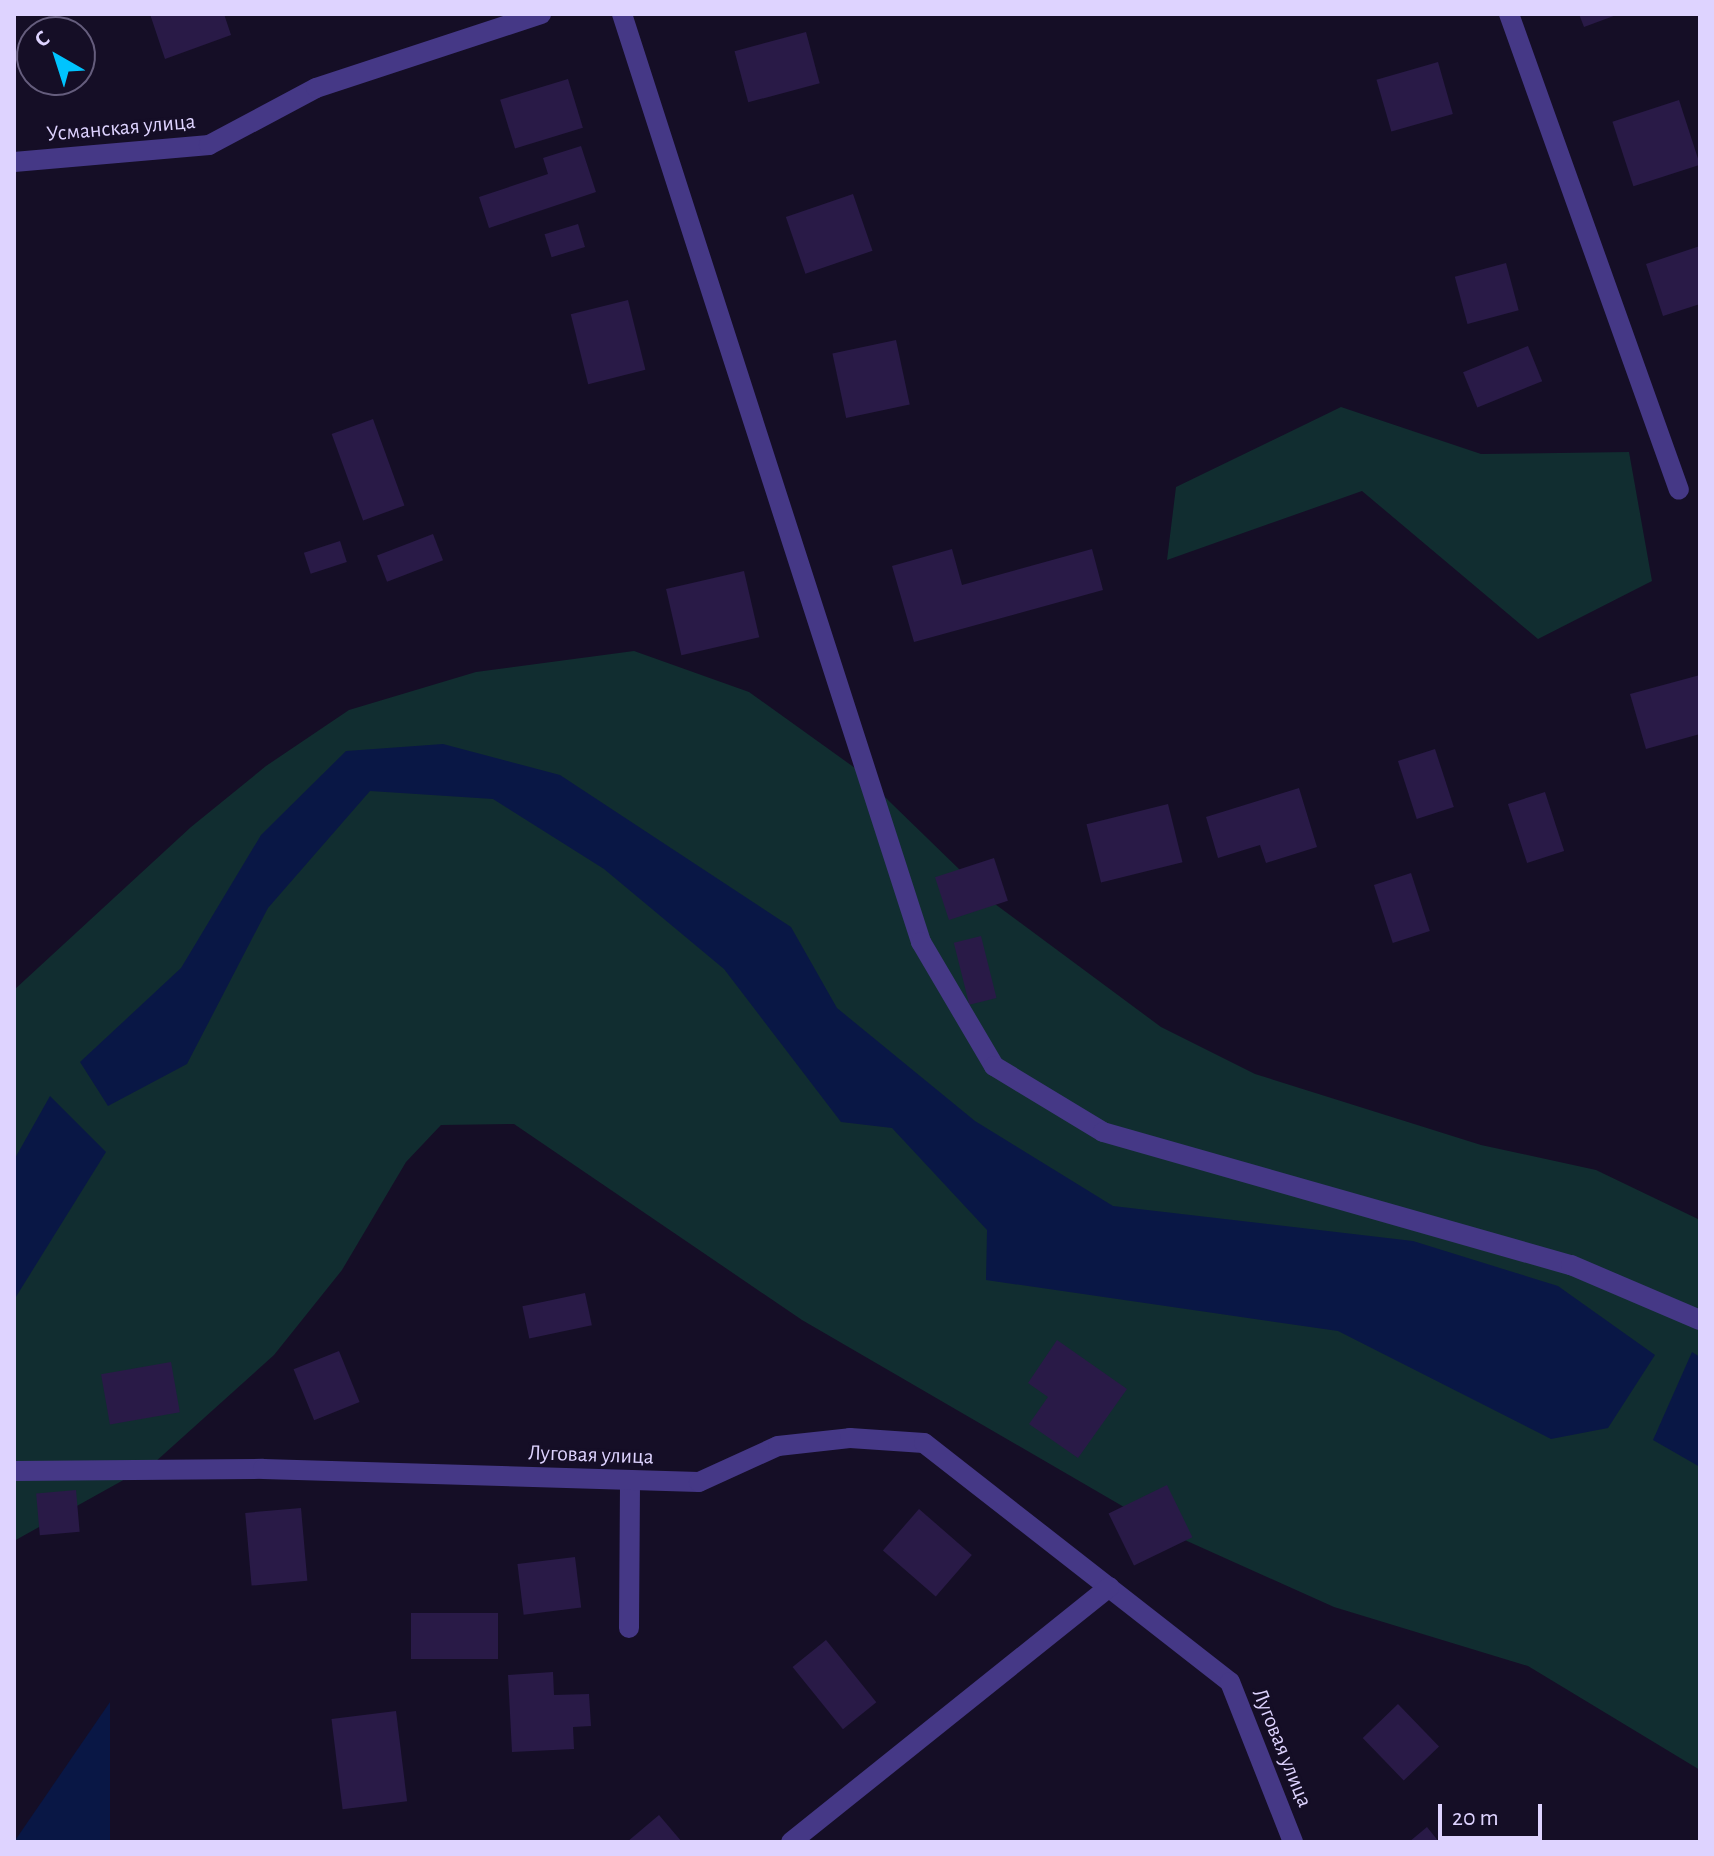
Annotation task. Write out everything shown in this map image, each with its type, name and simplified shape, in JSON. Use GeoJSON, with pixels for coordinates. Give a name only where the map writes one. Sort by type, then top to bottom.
{"type":"FeatureCollection","features":[{"type":"Feature","properties":{"kind":"street","name":"Усманская улица"},"geometry":{"type":"LineString","coordinates":[[14,162],[209,145],[316,88],[541,14]]}},
{"type":"Feature","properties":{"kind":"street"},"geometry":{"type":"LineString","coordinates":[[622,14],[921,942],[994,1066],[1103,1132],[1571,1265],[1700,1320]]}},
{"type":"Feature","properties":{"kind":"street"},"geometry":{"type":"LineString","coordinates":[[1509,14],[1679,490]]}},
{"type":"Feature","properties":{"kind":"street","name":"Луговая улица"},"geometry":{"type":"LineString","coordinates":[[14,1471],[263,1469],[699,1482],[792,1445],[850,1438],[924,1443],[1230,1682],[1293,1842]]}},
{"type":"Feature","properties":{"kind":"street"},"geometry":{"type":"LineString","coordinates":[[629,1628],[630,1480]]}},
{"type":"Feature","properties":{"kind":"street"},"geometry":{"type":"LineString","coordinates":[[791,1842],[1109,1587]]}},
{"type":"Feature","properties":{"kind":"green space"},"geometry":{"type":"Polygon","coordinates":[[[1341,407],[1481,454],[1629,452],[1652,581],[1538,639],[1362,491],[1167,560],[1176,487],[1341,407]]]}},
{"type":"Feature","properties":{"kind":"green space"},"geometry":{"type":"Polygon","coordinates":[[[634,651],[749,692],[855,768],[995,904],[1161,1027],[1255,1074],[1481,1145],[1596,1170],[1700,1220],[1700,1770],[1528,1666],[1334,1607],[1167,1532],[802,1320],[514,1124],[441,1125],[406,1162],[342,1270],[274,1355],[154,1463],[14,1541],[14,990],[191,827],[266,766],[349,710],[476,672],[634,651]]]}},
{"type":"Feature","properties":{"kind":"water"},"geometry":{"type":"Polygon","coordinates":[[[443,744],[560,775],[791,927],[837,1008],[975,1121],[1113,1206],[1413,1241],[1558,1286],[1655,1355],[1608,1428],[1551,1439],[1338,1331],[986,1280],[987,1230],[892,1128],[841,1122],[724,969],[604,869],[493,799],[370,791],[268,908],[187,1064],[108,1106],[80,1062],[181,968],[261,835],[346,751],[443,744]]]}},
{"type":"Feature","properties":{"kind":"water"},"geometry":{"type":"Polygon","coordinates":[[[50,1096],[106,1152],[14,1300],[14,1160],[50,1096]]]}},
{"type":"Feature","properties":{"kind":"water"},"geometry":{"type":"Polygon","coordinates":[[[1692,1352],[1700,1357],[1700,1467],[1653,1440],[1692,1352]]]}},
{"type":"Feature","properties":{"kind":"water"},"geometry":{"type":"Polygon","coordinates":[[[110,1702],[110,1842],[14,1842],[110,1702]]]}},
{"type":"Feature","properties":{"kind":"building"},"geometry":{"type":"Polygon","coordinates":[[[150,14],[224,14],[231,35],[165,59],[150,14]]]}},
{"type":"Feature","properties":{"kind":"building"},"geometry":{"type":"Polygon","coordinates":[[[1579,14],[1619,14],[1584,27],[1579,14]]]}},
{"type":"Feature","properties":{"kind":"building"},"geometry":{"type":"Polygon","coordinates":[[[806,32],[820,83],[748,102],[735,51],[806,32]]]}},
{"type":"Feature","properties":{"kind":"building"},"geometry":{"type":"Polygon","coordinates":[[[1438,62],[1453,114],[1391,132],[1376,80],[1438,62]]]}},
{"type":"Feature","properties":{"kind":"building"},"geometry":{"type":"Polygon","coordinates":[[[568,79],[583,128],[515,149],[500,100],[568,79]]]}},
{"type":"Feature","properties":{"kind":"building"},"geometry":{"type":"Polygon","coordinates":[[[1679,100],[1700,165],[1633,186],[1612,122],[1679,100]]]}},
{"type":"Feature","properties":{"kind":"building"},"geometry":{"type":"Polygon","coordinates":[[[581,146],[596,192],[489,228],[479,197],[548,174],[543,158],[581,146]]]}},
{"type":"Feature","properties":{"kind":"building"},"geometry":{"type":"Polygon","coordinates":[[[853,194],[873,251],[805,274],[786,217],[853,194]]]}},
{"type":"Feature","properties":{"kind":"building"},"geometry":{"type":"Polygon","coordinates":[[[578,224],[585,247],[552,257],[545,234],[578,224]]]}},
{"type":"Feature","properties":{"kind":"building"},"geometry":{"type":"Polygon","coordinates":[[[1700,246],[1700,304],[1663,316],[1646,264],[1700,246]]]}},
{"type":"Feature","properties":{"kind":"building"},"geometry":{"type":"Polygon","coordinates":[[[1506,263],[1519,310],[1467,324],[1455,277],[1506,263]]]}},
{"type":"Feature","properties":{"kind":"building"},"geometry":{"type":"Polygon","coordinates":[[[628,300],[645,370],[588,384],[571,314],[628,300]]]}},
{"type":"Feature","properties":{"kind":"building"},"geometry":{"type":"Polygon","coordinates":[[[896,340],[910,405],[846,418],[832,354],[896,340]]]}},
{"type":"Feature","properties":{"kind":"building"},"geometry":{"type":"Polygon","coordinates":[[[1528,346],[1542,381],[1477,407],[1463,372],[1528,346]]]}},
{"type":"Feature","properties":{"kind":"building"},"geometry":{"type":"Polygon","coordinates":[[[373,419],[404,505],[363,521],[332,434],[373,419]]]}},
{"type":"Feature","properties":{"kind":"building"},"geometry":{"type":"Polygon","coordinates":[[[433,534],[443,560],[387,582],[377,556],[433,534]]]}},
{"type":"Feature","properties":{"kind":"building"},"geometry":{"type":"Polygon","coordinates":[[[340,541],[347,562],[311,574],[304,553],[340,541]]]}},
{"type":"Feature","properties":{"kind":"building"},"geometry":{"type":"Polygon","coordinates":[[[952,549],[962,585],[1092,549],[1103,590],[914,642],[892,566],[952,549]]]}},
{"type":"Feature","properties":{"kind":"building"},"geometry":{"type":"Polygon","coordinates":[[[744,571],[759,637],[681,655],[666,589],[744,571]]]}},
{"type":"Feature","properties":{"kind":"building"},"geometry":{"type":"Polygon","coordinates":[[[1700,675],[1700,734],[1646,749],[1630,694],[1700,675]]]}},
{"type":"Feature","properties":{"kind":"building"},"geometry":{"type":"Polygon","coordinates":[[[1435,749],[1454,807],[1417,819],[1398,761],[1435,749]]]}},
{"type":"Feature","properties":{"kind":"building"},"geometry":{"type":"Polygon","coordinates":[[[1299,788],[1317,847],[1266,863],[1260,845],[1218,858],[1206,817],[1299,788]]]}},
{"type":"Feature","properties":{"kind":"building"},"geometry":{"type":"Polygon","coordinates":[[[1545,792],[1564,851],[1527,863],[1508,804],[1545,792]]]}},
{"type":"Feature","properties":{"kind":"building"},"geometry":{"type":"Polygon","coordinates":[[[1168,804],[1183,862],[1101,883],[1086,824],[1168,804]]]}},
{"type":"Feature","properties":{"kind":"building"},"geometry":{"type":"Polygon","coordinates":[[[994,858],[1008,901],[949,920],[935,877],[994,858]]]}},
{"type":"Feature","properties":{"kind":"building"},"geometry":{"type":"Polygon","coordinates":[[[1411,873],[1430,931],[1393,943],[1374,885],[1411,873]]]}},
{"type":"Feature","properties":{"kind":"building"},"geometry":{"type":"Polygon","coordinates":[[[981,936],[996,998],[969,1005],[954,943],[981,936]]]}},
{"type":"Feature","properties":{"kind":"building"},"geometry":{"type":"Polygon","coordinates":[[[585,1293],[592,1325],[529,1339],[522,1306],[585,1293]]]}},
{"type":"Feature","properties":{"kind":"building"},"geometry":{"type":"Polygon","coordinates":[[[1057,1340],[1127,1389],[1078,1458],[1029,1424],[1048,1397],[1028,1383],[1057,1340]]]}},
{"type":"Feature","properties":{"kind":"building"},"geometry":{"type":"Polygon","coordinates":[[[339,1351],[360,1402],[314,1420],[294,1369],[339,1351]]]}},
{"type":"Feature","properties":{"kind":"building"},"geometry":{"type":"Polygon","coordinates":[[[171,1362],[180,1412],[110,1425],[101,1374],[171,1362]]]}},
{"type":"Feature","properties":{"kind":"building"},"geometry":{"type":"Polygon","coordinates":[[[1167,1485],[1192,1537],[1134,1566],[1109,1513],[1167,1485]]]}},
{"type":"Feature","properties":{"kind":"building"},"geometry":{"type":"Polygon","coordinates":[[[76,1490],[80,1532],[40,1535],[36,1493],[76,1490]]]}},
{"type":"Feature","properties":{"kind":"building"},"geometry":{"type":"Polygon","coordinates":[[[301,1508],[307,1581],[252,1586],[245,1513],[301,1508]]]}},
{"type":"Feature","properties":{"kind":"building"},"geometry":{"type":"Polygon","coordinates":[[[919,1509],[972,1555],[936,1596],[883,1551],[919,1509]]]}},
{"type":"Feature","properties":{"kind":"building"},"geometry":{"type":"Polygon","coordinates":[[[575,1557],[581,1608],[524,1615],[517,1564],[575,1557]]]}},
{"type":"Feature","properties":{"kind":"building"},"geometry":{"type":"Polygon","coordinates":[[[411,1613],[498,1613],[498,1659],[411,1659],[411,1613]]]}},
{"type":"Feature","properties":{"kind":"building"},"geometry":{"type":"Polygon","coordinates":[[[826,1640],[876,1702],[843,1729],[793,1667],[826,1640]]]}},
{"type":"Feature","properties":{"kind":"building"},"geometry":{"type":"Polygon","coordinates":[[[553,1672],[554,1695],[589,1694],[591,1726],[573,1727],[574,1749],[512,1752],[508,1675],[553,1672]]]}},
{"type":"Feature","properties":{"kind":"building"},"geometry":{"type":"Polygon","coordinates":[[[1398,1704],[1439,1746],[1404,1780],[1363,1738],[1398,1704]]]}},
{"type":"Feature","properties":{"kind":"building"},"geometry":{"type":"Polygon","coordinates":[[[396,1711],[407,1801],[343,1809],[331,1719],[396,1711]]]}},
{"type":"Feature","properties":{"kind":"building"},"geometry":{"type":"Polygon","coordinates":[[[659,1815],[682,1842],[627,1842],[659,1815]]]}},
{"type":"Feature","properties":{"kind":"building"},"geometry":{"type":"Polygon","coordinates":[[[1427,1827],[1439,1842],[1409,1842],[1427,1827]]]}}]}
